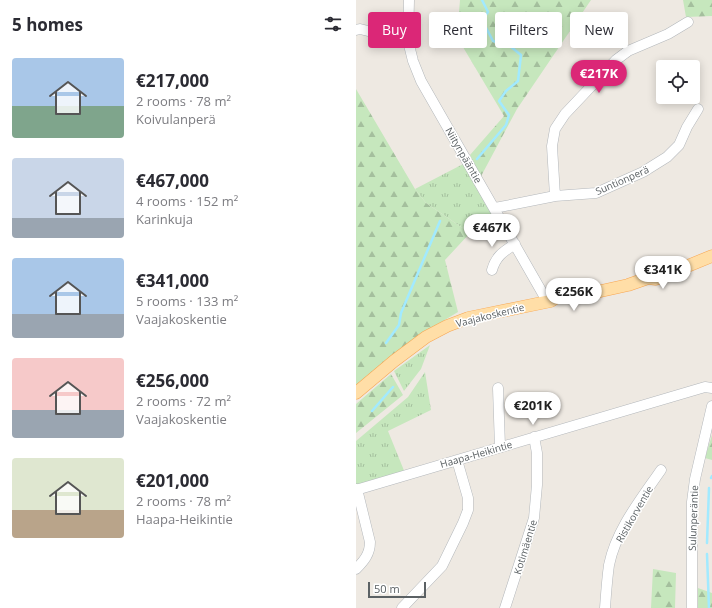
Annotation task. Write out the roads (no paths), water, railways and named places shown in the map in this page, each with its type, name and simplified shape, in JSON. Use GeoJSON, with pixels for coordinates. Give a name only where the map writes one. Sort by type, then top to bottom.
{"type":"FeatureCollection","features":[{"type":"Feature","properties":{"kind":"main road","name":"Vaajakoskentie"},"geometry":{"type":"LineString","coordinates":[[356,393],[394,361],[426,337],[447,326],[468,318],[549,301],[557,296],[585,291],[592,293],[628,285],[648,278],[654,273],[712,248]]}},
{"type":"Feature","properties":{"kind":"main road","name":"Vaajakoskentie"},"geometry":{"type":"LineString","coordinates":[[648,278],[656,279],[712,256]]}},
{"type":"Feature","properties":{"kind":"street","name":"Niitynpääntie"},"geometry":{"type":"LineString","coordinates":[[409,0],[409,12]]}},
{"type":"Feature","properties":{"kind":"street"},"geometry":{"type":"LineString","coordinates":[[555,196],[552,146],[555,129],[565,114],[616,60],[628,51],[668,34],[688,22]]}},
{"type":"Feature","properties":{"kind":"street"},"geometry":{"type":"LineString","coordinates":[[356,30],[360,29],[368,31]]}},
{"type":"Feature","properties":{"kind":"street","name":"Niitynpääntie"},"geometry":{"type":"LineString","coordinates":[[410,48],[421,81],[549,301]]}},
{"type":"Feature","properties":{"kind":"street","name":"Suntionperä"},"geometry":{"type":"LineString","coordinates":[[495,208],[555,196],[596,192],[643,172],[667,157],[679,145],[687,127],[698,109]]}},
{"type":"Feature","properties":{"kind":"street"},"geometry":{"type":"LineString","coordinates":[[492,270],[495,260],[504,251],[515,244]]}},
{"type":"Feature","properties":{"kind":"street","name":"Haapa-Heikintie"},"geometry":{"type":"LineString","coordinates":[[357,490],[705,387],[712,388]]}},
{"type":"Feature","properties":{"kind":"street"},"geometry":{"type":"LineString","coordinates":[[498,388],[500,447]]}},
{"type":"Feature","properties":{"kind":"street","name":"Sulunperäntie"},"geometry":{"type":"LineString","coordinates":[[692,608],[692,502],[695,479],[712,406]]}},
{"type":"Feature","properties":{"kind":"street","name":"Kotimäentie"},"geometry":{"type":"LineString","coordinates":[[505,608],[534,518],[537,485],[537,453],[534,437]]}},
{"type":"Feature","properties":{"kind":"street"},"geometry":{"type":"LineString","coordinates":[[402,608],[442,566],[468,510],[468,498],[457,460]]}},
{"type":"Feature","properties":{"kind":"street","name":"Ristikorventie"},"geometry":{"type":"LineString","coordinates":[[605,608],[609,564],[617,540],[636,507],[661,470]]}},
{"type":"Feature","properties":{"kind":"street"},"geometry":{"type":"LineString","coordinates":[[356,568],[366,558],[370,550],[370,542],[357,490]]}},
{"type":"Feature","properties":{"kind":"waterway"},"geometry":{"type":"LineString","coordinates":[[477,159],[506,125],[509,115],[499,101],[506,91],[518,81],[521,55],[510,46],[493,41],[482,20],[488,12],[482,0]]}},
{"type":"Feature","properties":{"kind":"waterway"},"geometry":{"type":"LineString","coordinates":[[386,343],[399,325],[401,313],[440,221]]}},
{"type":"Feature","properties":{"kind":"waterway"},"geometry":{"type":"LineString","coordinates":[[372,411],[393,387]]}},
{"type":"Feature","properties":{"kind":"waterway"},"geometry":{"type":"LineString","coordinates":[[707,543],[709,488]]}},
{"type":"Feature","properties":{"kind":"waterway"},"geometry":{"type":"LineString","coordinates":[[707,554],[709,608]]}}]}
